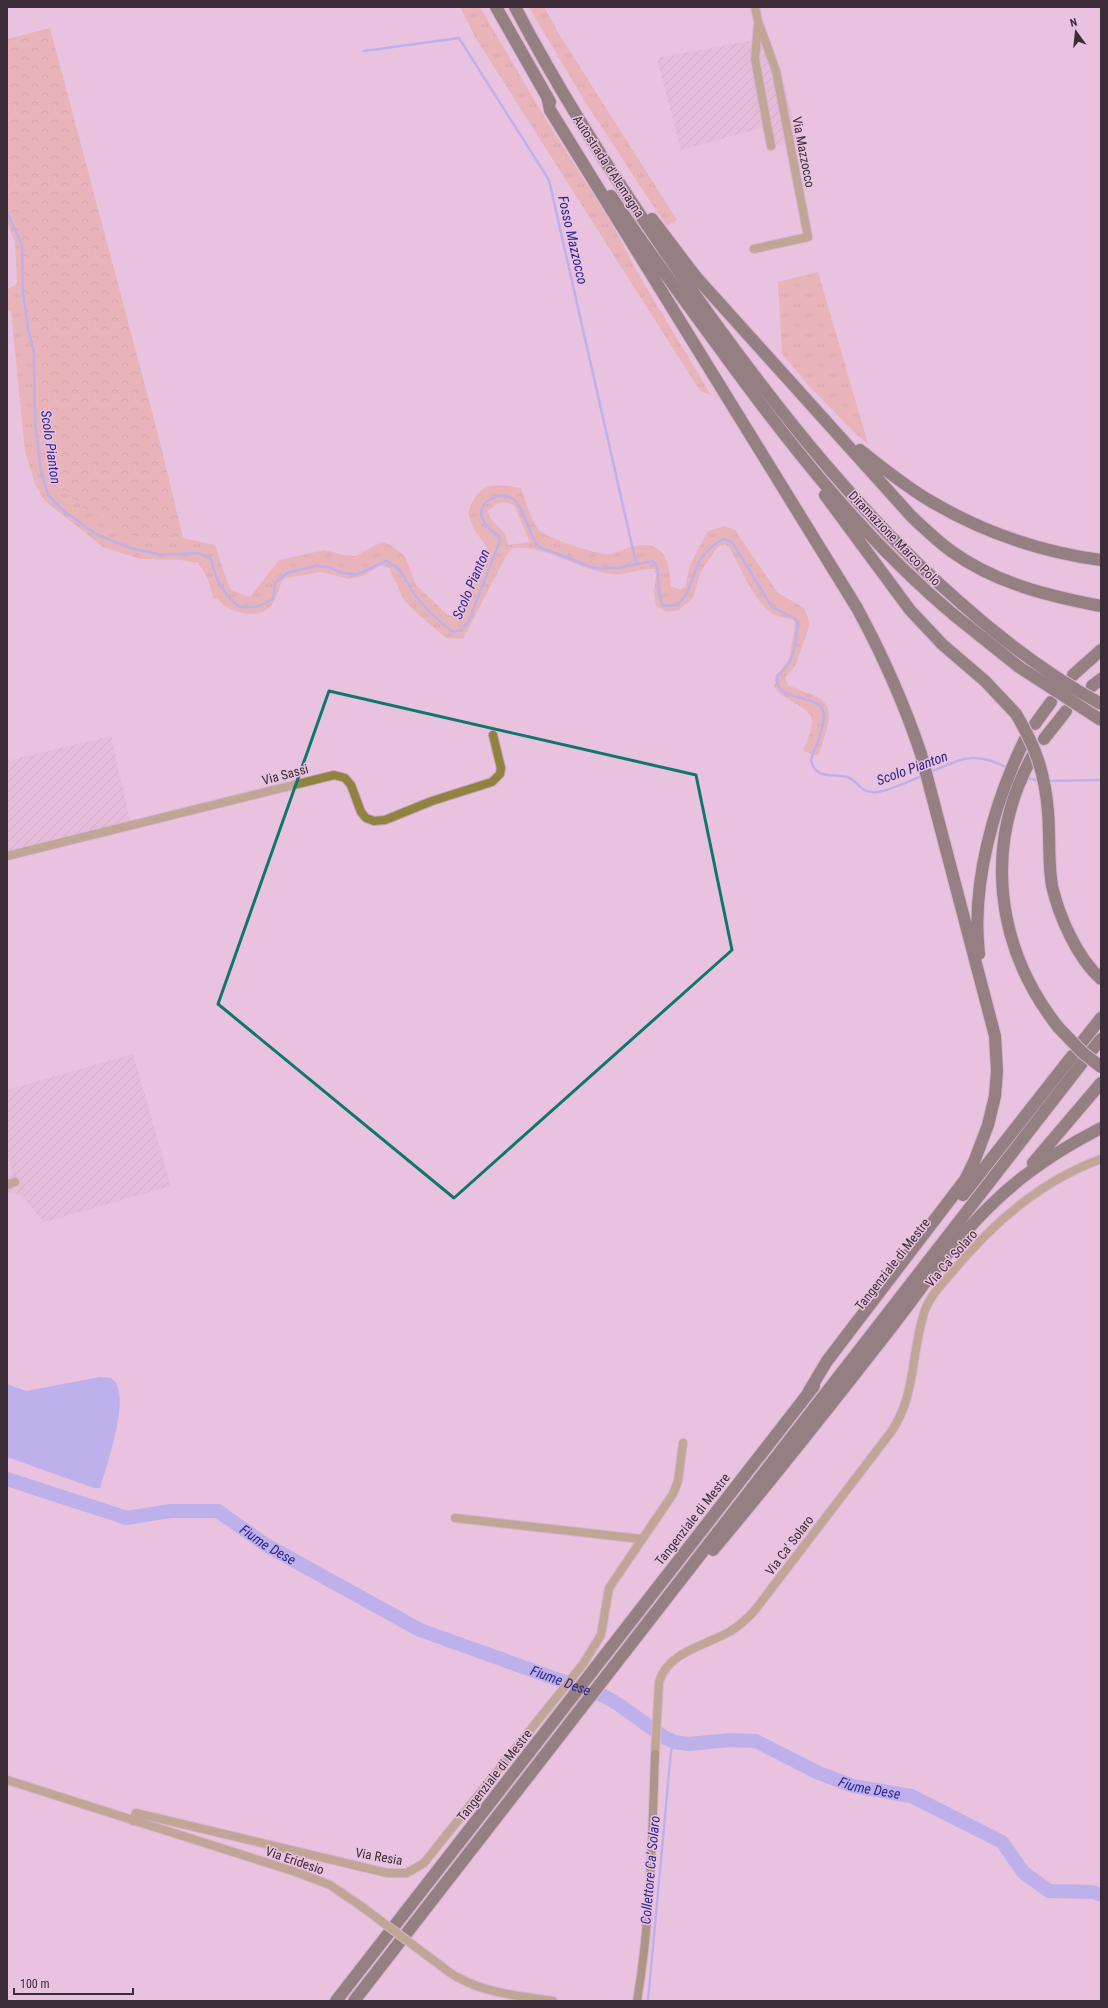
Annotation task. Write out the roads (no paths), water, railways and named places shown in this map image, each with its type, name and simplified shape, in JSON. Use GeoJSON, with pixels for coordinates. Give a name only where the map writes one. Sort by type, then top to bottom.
{"type":"FeatureCollection","features":[{"type":"Feature","properties":{"kind":"highway","name":"Autostrada d'Alemagna"},"geometry":{"type":"LineString","coordinates":[[496,7],[547,96],[620,209],[714,331]]}},
{"type":"Feature","properties":{"kind":"highway","name":"Autostrada d'Alemagna"},"geometry":{"type":"LineString","coordinates":[[515,7],[584,127],[666,253],[714,331]]}},
{"type":"Feature","properties":{"kind":"highway"},"geometry":{"type":"LineString","coordinates":[[547,96],[550,110],[607,205],[857,608],[881,652],[921,754],[995,1036],[996,1082],[988,1125],[974,1162],[965,1180],[827,1361],[809,1392]]}},
{"type":"Feature","properties":{"kind":"highway"},"geometry":{"type":"LineString","coordinates":[[584,127],[598,141],[633,193],[696,277],[912,517],[950,550],[988,573],[1030,590],[1101,606]]}},
{"type":"Feature","properties":{"kind":"highway","name":"Diramazione Marco Polo"},"geometry":{"type":"LineString","coordinates":[[714,331],[796,449],[866,531],[954,615],[1019,667],[1101,720]]}},
{"type":"Feature","properties":{"kind":"highway","name":"Diramazione Marco Polo"},"geometry":{"type":"LineString","coordinates":[[714,331],[862,506],[915,561],[963,605],[1004,639],[1036,663],[1101,704]]}},
{"type":"Feature","properties":{"kind":"highway"},"geometry":{"type":"LineString","coordinates":[[831,428],[891,475],[932,502],[972,522],[1025,544],[1062,554],[1101,560]]}},
{"type":"Feature","properties":{"kind":"highway"},"geometry":{"type":"LineString","coordinates":[[796,449],[810,474],[910,610],[943,646],[986,681],[1016,714],[1038,757],[1046,784],[1052,885],[1060,911],[1077,948],[1099,978]]}},
{"type":"Feature","properties":{"kind":"highway"},"geometry":{"type":"LineString","coordinates":[[1073,676],[1101,650]]}},
{"type":"Feature","properties":{"kind":"highway"},"geometry":{"type":"LineString","coordinates":[[1035,724],[1051,702]]}},
{"type":"Feature","properties":{"kind":"highway"},"geometry":{"type":"LineString","coordinates":[[1044,739],[1066,711]]}},
{"type":"Feature","properties":{"kind":"highway"},"geometry":{"type":"LineString","coordinates":[[985,995],[978,942],[977,917],[990,835],[1006,779],[1025,739]]}},
{"type":"Feature","properties":{"kind":"highway"},"geometry":{"type":"LineString","coordinates":[[1033,755],[1018,786],[1007,824],[1003,854],[1002,883],[1005,911],[1020,966],[1038,999],[1058,1027],[1083,1053],[1101,1067]]}},
{"type":"Feature","properties":{"kind":"highway"},"geometry":{"type":"LineString","coordinates":[[1082,1042],[1101,1018]]}},
{"type":"Feature","properties":{"kind":"highway"},"geometry":{"type":"LineString","coordinates":[[1092,1050],[1101,1039]]}},
{"type":"Feature","properties":{"kind":"highway","name":"Tangenziale di Mestre"},"geometry":{"type":"LineString","coordinates":[[336,2001],[563,1709],[587,1668],[809,1392],[1072,1056]]}},
{"type":"Feature","properties":{"kind":"highway","name":"Tangenziale di Mestre"},"geometry":{"type":"LineString","coordinates":[[354,2001],[575,1717],[644,1625],[1082,1063]]}},
{"type":"Feature","properties":{"kind":"highway"},"geometry":{"type":"LineString","coordinates":[[1019,1179],[1101,1083]]}},
{"type":"Feature","properties":{"kind":"highway"},"geometry":{"type":"LineString","coordinates":[[644,1625],[658,1619],[805,1438],[960,1239],[989,1206],[1019,1179],[1061,1150],[1101,1128]]}},
{"type":"Feature","properties":{"kind":"street","name":"Via Mazzocco"},"geometry":{"type":"LineString","coordinates":[[754,249],[808,237],[776,71],[758,21],[755,7]]}},
{"type":"Feature","properties":{"kind":"street","name":"Via Mazzocco"},"geometry":{"type":"LineString","coordinates":[[758,21],[755,59],[770,146]]}},
{"type":"Feature","properties":{"kind":"street","name":"Via Sassi"},"geometry":{"type":"LineString","coordinates":[[7,856],[334,776],[345,778],[352,785],[363,816],[374,821],[385,820],[432,801],[492,782],[500,774],[501,768],[493,735]]}},
{"type":"Feature","properties":{"kind":"street","name":"Via Ca' Solaro"},"geometry":{"type":"LineString","coordinates":[[636,2001],[643,1966],[649,1904],[655,1752],[659,1682],[662,1672],[668,1664],[676,1658],[730,1632],[755,1610],[897,1423],[909,1394],[925,1311],[929,1302],[944,1282],[975,1246],[1022,1202],[1065,1175],[1101,1159]]}},
{"type":"Feature","properties":{"kind":"street"},"geometry":{"type":"LineString","coordinates":[[587,1668],[601,1635],[609,1588],[673,1494],[678,1481],[683,1444]]}},
{"type":"Feature","properties":{"kind":"street"},"geometry":{"type":"LineString","coordinates":[[455,1518],[641,1539]]}},
{"type":"Feature","properties":{"kind":"street","name":"Via Resia"},"geometry":{"type":"LineString","coordinates":[[133,1821],[136,1813],[387,1873],[406,1874],[424,1862],[551,1702],[587,1668]]}},
{"type":"Feature","properties":{"kind":"street","name":"Via Eridesio"},"geometry":{"type":"LineString","coordinates":[[7,1780],[296,1872],[330,1885],[459,1978],[482,1988],[506,1994],[553,2001]]}},
{"type":"Feature","properties":{"kind":"water"},"geometry":{"type":"Polygon","coordinates":[[[100,1377],[111,1378],[116,1383],[120,1407],[115,1436],[100,1488],[94,1488],[7,1457],[7,1384],[26,1391],[100,1377]]]}},
{"type":"Feature","properties":{"kind":"waterway","name":"Fosso Mazzocco"},"geometry":{"type":"LineString","coordinates":[[364,51],[459,38],[549,180],[636,563]]}},
{"type":"Feature","properties":{"kind":"waterway","name":"Scolo Pianton"},"geometry":{"type":"LineString","coordinates":[[7,212],[22,245],[23,293],[28,328],[34,352],[35,423],[41,471],[48,495],[64,511],[96,534],[130,548],[162,555],[199,553],[211,559],[220,586],[239,607],[257,607],[273,599],[275,583],[287,573],[315,566],[329,567],[342,573],[358,574],[386,561],[397,567],[415,595],[438,620],[453,632],[461,630],[468,623],[499,543],[499,537],[486,526],[481,515],[482,508],[489,500],[501,496],[509,497],[516,502],[522,510],[534,540],[539,547],[595,568],[617,568],[653,561],[658,569],[659,593],[663,605],[672,606],[684,598],[700,560],[710,548],[723,539],[732,542],[772,607],[794,618],[798,622],[794,652],[788,664],[777,676],[778,685],[783,691],[790,695],[815,703],[821,708],[824,715],[823,725],[811,760],[813,767],[821,774],[847,777],[863,789],[871,792],[889,789],[924,775]]}},
{"type":"Feature","properties":{"kind":"waterway","name":"Scolo Pianton"},"geometry":{"type":"LineString","coordinates":[[930,772],[969,758],[986,759],[1008,768]]}},
{"type":"Feature","properties":{"kind":"waterway","name":"Scolo Pianton"},"geometry":{"type":"LineString","coordinates":[[1027,778],[1040,781]]}},
{"type":"Feature","properties":{"kind":"waterway","name":"Scolo Pianton"},"geometry":{"type":"LineString","coordinates":[[1047,781],[1101,780]]}},
{"type":"Feature","properties":{"kind":"waterway","name":"Fiume Dese"},"geometry":{"type":"LineString","coordinates":[[7,1479],[127,1518],[170,1511],[218,1511],[266,1545],[420,1630],[604,1696],[618,1704],[664,1737],[674,1742],[689,1744],[730,1740],[756,1741],[819,1773],[853,1786],[911,1796],[1002,1842],[1024,1873],[1049,1891],[1093,1892],[1101,1895]]}},
{"type":"Feature","properties":{"kind":"waterway","name":"Collettore Ca' Solaro"},"geometry":{"type":"LineString","coordinates":[[648,2001],[671,1751],[674,1742]]}}]}
